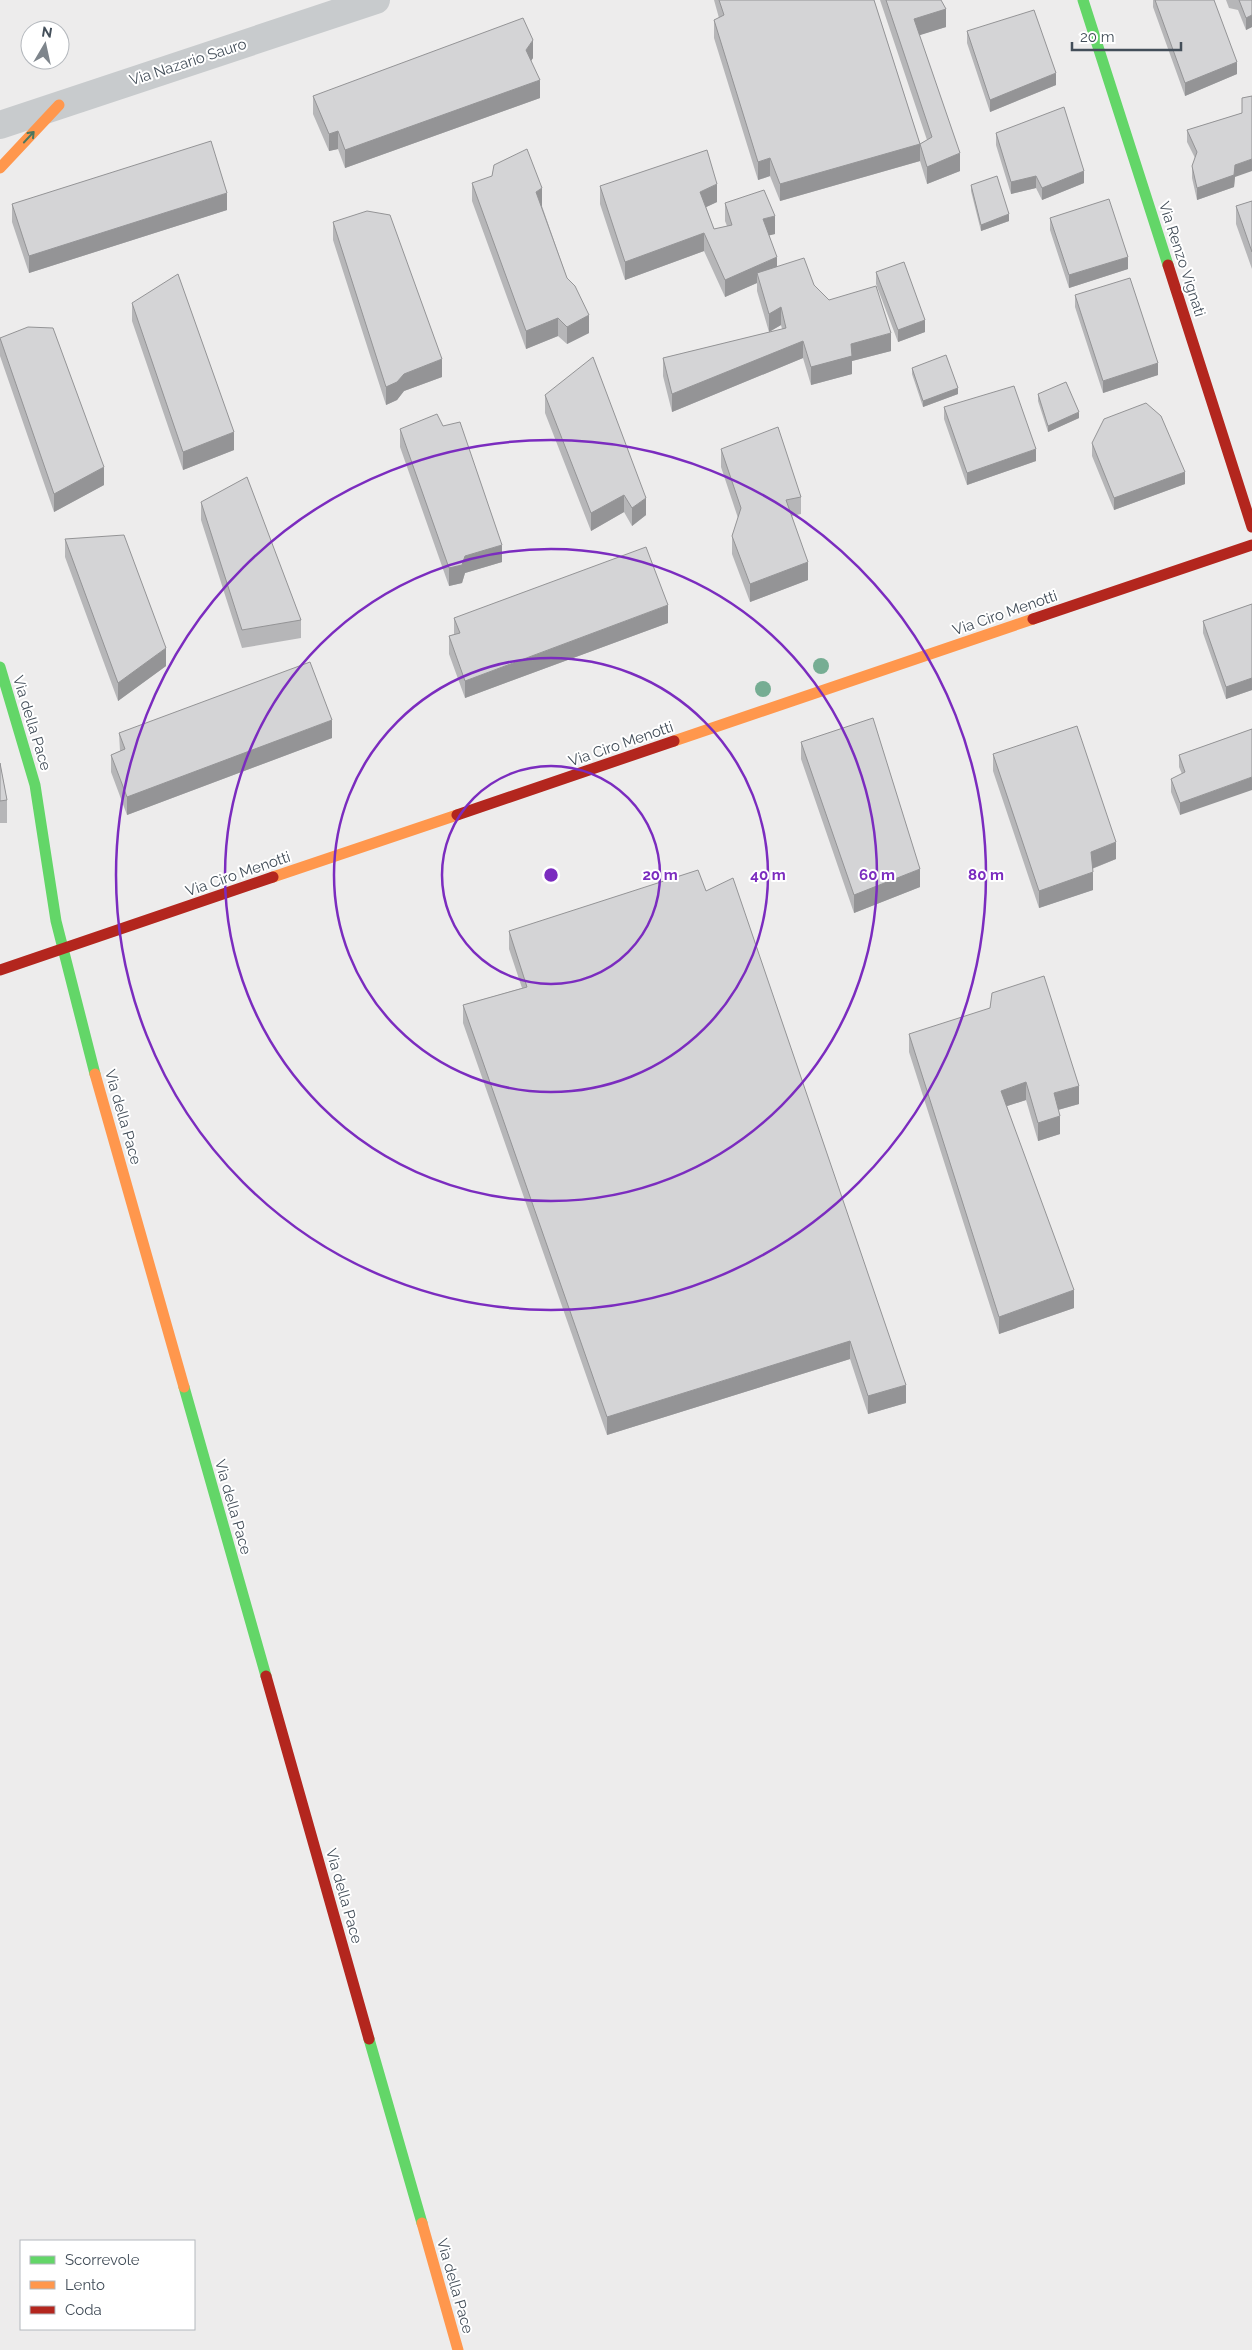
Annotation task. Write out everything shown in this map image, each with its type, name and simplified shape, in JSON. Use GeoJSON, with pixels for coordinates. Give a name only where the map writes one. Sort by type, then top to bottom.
{"type":"FeatureCollection","features":[{"type":"Feature","properties":{"kind":"street","name":"Via Nazario Sauro"},"geometry":{"type":"LineString","coordinates":[[0,125],[376,0]]}},
{"type":"Feature","properties":{"kind":"street","name":"Via Renzo Vignati"},"geometry":{"type":"LineString","coordinates":[[1083,0],[1252,526]]}},
{"type":"Feature","properties":{"kind":"street"},"geometry":{"type":"LineString","coordinates":[[0,168],[59,106]]}},
{"type":"Feature","properties":{"kind":"street","name":"Via Ciro Menotti"},"geometry":{"type":"LineString","coordinates":[[0,970],[1252,545]]}},
{"type":"Feature","properties":{"kind":"street","name":"Via della Pace"},"geometry":{"type":"LineString","coordinates":[[0,667],[35,785],[56,922],[92,1065],[458,2350]]}},
{"type":"Feature","properties":{"kind":"building"},"geometry":{"type":"Polygon","coordinates":[[[719,0],[874,0],[920,144],[780,184],[770,158],[758,162],[714,20],[724,15],[719,0]]]}},
{"type":"Feature","properties":{"kind":"building"},"geometry":{"type":"Polygon","coordinates":[[[886,0],[941,0],[946,9],[914,19],[960,153],[927,167],[920,144],[932,137],[886,0]]]}},
{"type":"Feature","properties":{"kind":"building"},"geometry":{"type":"Polygon","coordinates":[[[1155,0],[1214,0],[1237,62],[1185,83],[1155,0]]]}},
{"type":"Feature","properties":{"kind":"building"},"geometry":{"type":"Polygon","coordinates":[[[1239,0],[1252,0],[1252,15],[1246,18],[1239,0]]]}},
{"type":"Feature","properties":{"kind":"building"},"geometry":{"type":"Polygon","coordinates":[[[1034,10],[1056,73],[990,100],[967,31],[1034,10]]]}},
{"type":"Feature","properties":{"kind":"building"},"geometry":{"type":"Polygon","coordinates":[[[523,18],[533,40],[526,50],[540,80],[345,150],[338,131],[329,134],[313,96],[523,18]]]}},
{"type":"Feature","properties":{"kind":"building"},"geometry":{"type":"Polygon","coordinates":[[[1252,96],[1252,159],[1235,165],[1234,175],[1197,188],[1192,166],[1197,152],[1187,130],[1242,113],[1242,98],[1252,96]]]}},
{"type":"Feature","properties":{"kind":"building"},"geometry":{"type":"Polygon","coordinates":[[[1064,107],[1084,171],[1042,188],[1036,176],[1011,182],[996,133],[1064,107]]]}},
{"type":"Feature","properties":{"kind":"building"},"geometry":{"type":"Polygon","coordinates":[[[211,141],[227,193],[29,256],[12,204],[211,141]]]}},
{"type":"Feature","properties":{"kind":"building"},"geometry":{"type":"Polygon","coordinates":[[[527,149],[542,188],[536,192],[567,278],[575,286],[589,315],[567,327],[558,318],[526,331],[472,183],[492,176],[494,165],[527,149]]]}},
{"type":"Feature","properties":{"kind":"building"},"geometry":{"type":"Polygon","coordinates":[[[707,150],[717,184],[700,192],[714,229],[732,225],[725,203],[764,190],[775,216],[763,219],[777,257],[725,280],[704,233],[625,262],[600,186],[707,150]]]}},
{"type":"Feature","properties":{"kind":"building"},"geometry":{"type":"Polygon","coordinates":[[[997,176],[1009,214],[981,225],[971,185],[997,176]]]}},
{"type":"Feature","properties":{"kind":"building"},"geometry":{"type":"Polygon","coordinates":[[[1109,199],[1128,257],[1069,275],[1050,218],[1109,199]]]}},
{"type":"Feature","properties":{"kind":"building"},"geometry":{"type":"Polygon","coordinates":[[[1252,201],[1252,252],[1236,206],[1252,201]]]}},
{"type":"Feature","properties":{"kind":"building"},"geometry":{"type":"Polygon","coordinates":[[[367,211],[390,215],[442,359],[404,374],[397,382],[386,387],[333,222],[367,211]]]}},
{"type":"Feature","properties":{"kind":"building"},"geometry":{"type":"Polygon","coordinates":[[[804,258],[814,285],[829,300],[876,286],[891,333],[851,344],[852,356],[811,367],[803,341],[672,394],[663,358],[786,328],[781,307],[769,314],[757,273],[804,258]]]}},
{"type":"Feature","properties":{"kind":"building"},"geometry":{"type":"Polygon","coordinates":[[[904,262],[925,320],[898,330],[876,272],[904,262]]]}},
{"type":"Feature","properties":{"kind":"building"},"geometry":{"type":"Polygon","coordinates":[[[178,274],[234,432],[183,452],[132,303],[178,274]]]}},
{"type":"Feature","properties":{"kind":"building"},"geometry":{"type":"Polygon","coordinates":[[[1130,278],[1158,363],[1103,381],[1075,295],[1130,278]]]}},
{"type":"Feature","properties":{"kind":"building"},"geometry":{"type":"Polygon","coordinates":[[[28,327],[53,328],[104,467],[54,494],[0,338],[28,327]]]}},
{"type":"Feature","properties":{"kind":"building"},"geometry":{"type":"Polygon","coordinates":[[[946,355],[958,388],[923,401],[912,368],[946,355]]]}},
{"type":"Feature","properties":{"kind":"building"},"geometry":{"type":"Polygon","coordinates":[[[593,357],[646,498],[632,508],[624,495],[591,513],[545,395],[593,357]]]}},
{"type":"Feature","properties":{"kind":"building"},"geometry":{"type":"Polygon","coordinates":[[[1066,382],[1079,412],[1048,426],[1038,394],[1066,382]]]}},
{"type":"Feature","properties":{"kind":"building"},"geometry":{"type":"Polygon","coordinates":[[[1014,386],[1036,449],[967,473],[944,407],[1014,386]]]}},
{"type":"Feature","properties":{"kind":"building"},"geometry":{"type":"Polygon","coordinates":[[[1146,403],[1161,416],[1185,472],[1114,498],[1092,443],[1104,419],[1146,403]]]}},
{"type":"Feature","properties":{"kind":"building"},"geometry":{"type":"Polygon","coordinates":[[[437,414],[443,426],[460,422],[502,545],[465,556],[462,565],[449,568],[400,429],[437,414]]]}},
{"type":"Feature","properties":{"kind":"building"},"geometry":{"type":"Polygon","coordinates":[[[778,427],[801,497],[786,500],[808,562],[750,584],[732,536],[741,508],[721,449],[778,427]]]}},
{"type":"Feature","properties":{"kind":"building"},"geometry":{"type":"Polygon","coordinates":[[[247,477],[301,620],[242,630],[201,502],[247,477]]]}},
{"type":"Feature","properties":{"kind":"building"},"geometry":{"type":"Polygon","coordinates":[[[124,535],[166,648],[118,683],[65,539],[124,535]]]}},
{"type":"Feature","properties":{"kind":"building"},"geometry":{"type":"Polygon","coordinates":[[[646,547],[668,605],[465,681],[449,636],[460,633],[454,618],[646,547]]]}},
{"type":"Feature","properties":{"kind":"building"},"geometry":{"type":"Polygon","coordinates":[[[1252,604],[1252,678],[1226,687],[1203,621],[1252,604]]]}},
{"type":"Feature","properties":{"kind":"building"},"geometry":{"type":"Polygon","coordinates":[[[310,662],[332,720],[127,797],[111,755],[125,749],[119,733],[310,662]]]}},
{"type":"Feature","properties":{"kind":"building"},"geometry":{"type":"Polygon","coordinates":[[[873,718],[920,869],[854,895],[801,742],[873,718]]]}},
{"type":"Feature","properties":{"kind":"building"},"geometry":{"type":"Polygon","coordinates":[[[1077,726],[1116,842],[1091,852],[1093,872],[1039,891],[993,754],[1077,726]]]}},
{"type":"Feature","properties":{"kind":"building"},"geometry":{"type":"Polygon","coordinates":[[[1252,729],[1252,777],[1180,803],[1171,779],[1185,772],[1179,755],[1252,729]]]}},
{"type":"Feature","properties":{"kind":"building"},"geometry":{"type":"Polygon","coordinates":[[[0,763],[7,800],[0,801],[0,763]]]}},
{"type":"Feature","properties":{"kind":"building"},"geometry":{"type":"Polygon","coordinates":[[[698,870],[706,891],[733,878],[906,1385],[868,1396],[850,1341],[607,1417],[463,1005],[527,987],[509,931],[698,870]]]}},
{"type":"Feature","properties":{"kind":"building"},"geometry":{"type":"Polygon","coordinates":[[[1044,976],[1079,1086],[1054,1093],[1060,1116],[1038,1123],[1026,1082],[1001,1091],[1074,1290],[999,1317],[909,1034],[990,1008],[992,993],[1044,976]]]}},
{"type":"Feature","properties":{"kind":"traffic: fast"},"geometry":{"type":"LineString","coordinates":[[1083,0],[1168,265]]}},
{"type":"Feature","properties":{"kind":"traffic: fast"},"geometry":{"type":"LineString","coordinates":[[0,667],[35,785],[56,921],[95,1074]]}},
{"type":"Feature","properties":{"kind":"traffic: fast"},"geometry":{"type":"LineString","coordinates":[[184,1387],[266,1676]]}},
{"type":"Feature","properties":{"kind":"traffic: fast"},"geometry":{"type":"LineString","coordinates":[[369,2039],[422,2223]]}},
{"type":"Feature","properties":{"kind":"traffic: slow"},"geometry":{"type":"LineString","coordinates":[[0,168],[59,105]]}},
{"type":"Feature","properties":{"kind":"traffic: slow"},"geometry":{"type":"LineString","coordinates":[[674,741],[1033,619]]}},
{"type":"Feature","properties":{"kind":"traffic: slow"},"geometry":{"type":"LineString","coordinates":[[273,877],[457,815]]}},
{"type":"Feature","properties":{"kind":"traffic: slow"},"geometry":{"type":"LineString","coordinates":[[95,1074],[184,1387]]}},
{"type":"Feature","properties":{"kind":"traffic: slow"},"geometry":{"type":"LineString","coordinates":[[422,2223],[458,2350]]}},
{"type":"Feature","properties":{"kind":"traffic: jam"},"geometry":{"type":"LineString","coordinates":[[1168,265],[1252,527]]}},
{"type":"Feature","properties":{"kind":"traffic: jam"},"geometry":{"type":"LineString","coordinates":[[1033,619],[1252,545]]}},
{"type":"Feature","properties":{"kind":"traffic: jam"},"geometry":{"type":"LineString","coordinates":[[457,815],[674,741]]}},
{"type":"Feature","properties":{"kind":"traffic: jam"},"geometry":{"type":"LineString","coordinates":[[0,970],[273,877]]}},
{"type":"Feature","properties":{"kind":"traffic: jam"},"geometry":{"type":"LineString","coordinates":[[266,1676],[369,2039]]}}]}
